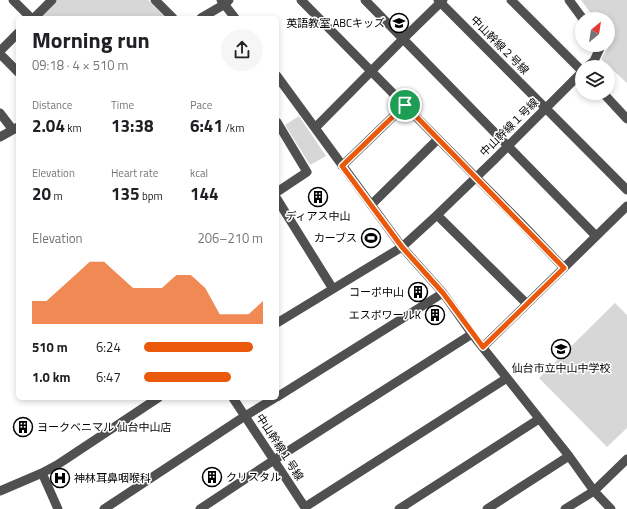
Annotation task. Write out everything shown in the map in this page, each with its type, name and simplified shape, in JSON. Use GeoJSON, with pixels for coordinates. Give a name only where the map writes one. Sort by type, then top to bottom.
{"type":"FeatureCollection","features":[{"type":"Feature","properties":{"kind":"street"},"geometry":{"type":"LineString","coordinates":[[13,0],[30,16]]}},
{"type":"Feature","properties":{"kind":"street"},"geometry":{"type":"LineString","coordinates":[[34,16],[52,0]]}},
{"type":"Feature","properties":{"kind":"street"},"geometry":{"type":"LineString","coordinates":[[155,0],[172,16]]}},
{"type":"Feature","properties":{"kind":"street"},"geometry":{"type":"LineString","coordinates":[[301,0],[564,268]]}},
{"type":"Feature","properties":{"kind":"street"},"geometry":{"type":"LineString","coordinates":[[365,0],[596,236]]}},
{"type":"Feature","properties":{"kind":"street"},"geometry":{"type":"LineString","coordinates":[[510,0],[575,64]]}},
{"type":"Feature","properties":{"kind":"street"},"geometry":{"type":"LineString","coordinates":[[569,0],[578,12]]}},
{"type":"Feature","properties":{"kind":"street"},"geometry":{"type":"LineString","coordinates":[[204,16],[225,1],[234,16]]}},
{"type":"Feature","properties":{"kind":"street"},"geometry":{"type":"LineString","coordinates":[[315,128],[441,1]]}},
{"type":"Feature","properties":{"kind":"street","name":"中山幹線２号線"},"geometry":{"type":"LineString","coordinates":[[441,1],[627,190]]}},
{"type":"Feature","properties":{"kind":"street"},"geometry":{"type":"LineString","coordinates":[[16,35],[0,52],[16,70]]}},
{"type":"Feature","properties":{"kind":"street","name":"中山幹線１号線"},"geometry":{"type":"LineString","coordinates":[[279,322],[402,247],[509,146],[575,78]]}},
{"type":"Feature","properties":{"kind":"street"},"geometry":{"type":"LineString","coordinates":[[279,79],[402,247],[443,293],[472,334],[569,456],[594,491],[611,509]]}},
{"type":"Feature","properties":{"kind":"street"},"geometry":{"type":"LineString","coordinates":[[609,100],[627,119]]}},
{"type":"Feature","properties":{"kind":"street"},"geometry":{"type":"LineString","coordinates":[[342,166],[405,105]]}},
{"type":"Feature","properties":{"kind":"street"},"geometry":{"type":"LineString","coordinates":[[0,113],[16,128],[0,137]]}},
{"type":"Feature","properties":{"kind":"street"},"geometry":{"type":"LineString","coordinates":[[279,191],[307,172],[281,138]]}},
{"type":"Feature","properties":{"kind":"street"},"geometry":{"type":"LineString","coordinates":[[371,205],[438,139]]}},
{"type":"Feature","properties":{"kind":"street"},"geometry":{"type":"LineString","coordinates":[[279,202],[333,289]]}},
{"type":"Feature","properties":{"kind":"street"},"geometry":{"type":"LineString","coordinates":[[483,347],[627,206]]}},
{"type":"Feature","properties":{"kind":"street"},"geometry":{"type":"LineString","coordinates":[[437,215],[527,304]]}},
{"type":"Feature","properties":{"kind":"street"},"geometry":{"type":"LineString","coordinates":[[279,395],[443,293]]}},
{"type":"Feature","properties":{"kind":"street"},"geometry":{"type":"LineString","coordinates":[[200,509],[472,334]]}},
{"type":"Feature","properties":{"kind":"street"},"geometry":{"type":"LineString","coordinates":[[306,508],[507,378]]}},
{"type":"Feature","properties":{"kind":"street"},"geometry":{"type":"LineString","coordinates":[[0,491],[57,465],[155,400]]}},
{"type":"Feature","properties":{"kind":"street","name":"中山幹線１号線"},"geometry":{"type":"LineString","coordinates":[[235,400],[306,508]]}},
{"type":"Feature","properties":{"kind":"street"},"geometry":{"type":"LineString","coordinates":[[104,509],[271,400]]}},
{"type":"Feature","properties":{"kind":"street"},"geometry":{"type":"LineString","coordinates":[[398,509],[539,419]]}},
{"type":"Feature","properties":{"kind":"street"},"geometry":{"type":"LineString","coordinates":[[486,509],[569,456]]}},
{"type":"Feature","properties":{"kind":"street"},"geometry":{"type":"LineString","coordinates":[[565,509],[594,491],[627,459]]}},
{"type":"Feature","properties":{"kind":"street"},"geometry":{"type":"LineString","coordinates":[[42,473],[58,509]]}},
{"type":"Feature","properties":{"kind":"shaded area"},"geometry":{"type":"Polygon","coordinates":[[[57,0],[148,0],[164,16],[41,16],[57,0]]]}},
{"type":"Feature","properties":{"kind":"shaded area"},"geometry":{"type":"Polygon","coordinates":[[[581,0],[627,0],[627,83],[615,72],[615,60],[601,59],[605,52],[615,52],[615,12],[590,12],[581,0]]]}},
{"type":"Feature","properties":{"kind":"shaded area"},"geometry":{"type":"Polygon","coordinates":[[[299,116],[326,156],[310,165],[285,125],[299,116]]]}},
{"type":"Feature","properties":{"kind":"shaded area"},"geometry":{"type":"Polygon","coordinates":[[[615,303],[627,315],[627,428],[607,447],[539,378],[615,303]]]}},
{"type":"Feature","properties":{"kind":"place","name":"英語教室 ABCキッズ"},"geometry":{"type":"Point","coordinates":[399,23]}},
{"type":"Feature","properties":{"kind":"place","name":"ディアス中山"},"geometry":{"type":"Point","coordinates":[318,197]}},
{"type":"Feature","properties":{"kind":"place","name":"カーブス"},"geometry":{"type":"Point","coordinates":[371,238]}},
{"type":"Feature","properties":{"kind":"place","name":"コーポ中山"},"geometry":{"type":"Point","coordinates":[418,292]}},
{"type":"Feature","properties":{"kind":"place","name":"エスポワールK"},"geometry":{"type":"Point","coordinates":[435,315]}},
{"type":"Feature","properties":{"kind":"place","name":"仙台市立中山中学校"},"geometry":{"type":"Point","coordinates":[561,349]}},
{"type":"Feature","properties":{"kind":"place","name":"ヨークベニマル 仙台中山店"},"geometry":{"type":"Point","coordinates":[23,427]}},
{"type":"Feature","properties":{"kind":"place","name":"クリスタル"},"geometry":{"type":"Point","coordinates":[212,477]}},
{"type":"Feature","properties":{"kind":"place","name":"神林耳鼻咽喉科"},"geometry":{"type":"Point","coordinates":[60,478]}},
{"type":"Feature","properties":{"kind":"route"},"geometry":{"type":"LineString","coordinates":[[405,105],[564,268],[483,347],[443,293],[402,247],[342,166],[405,105]]}}]}
